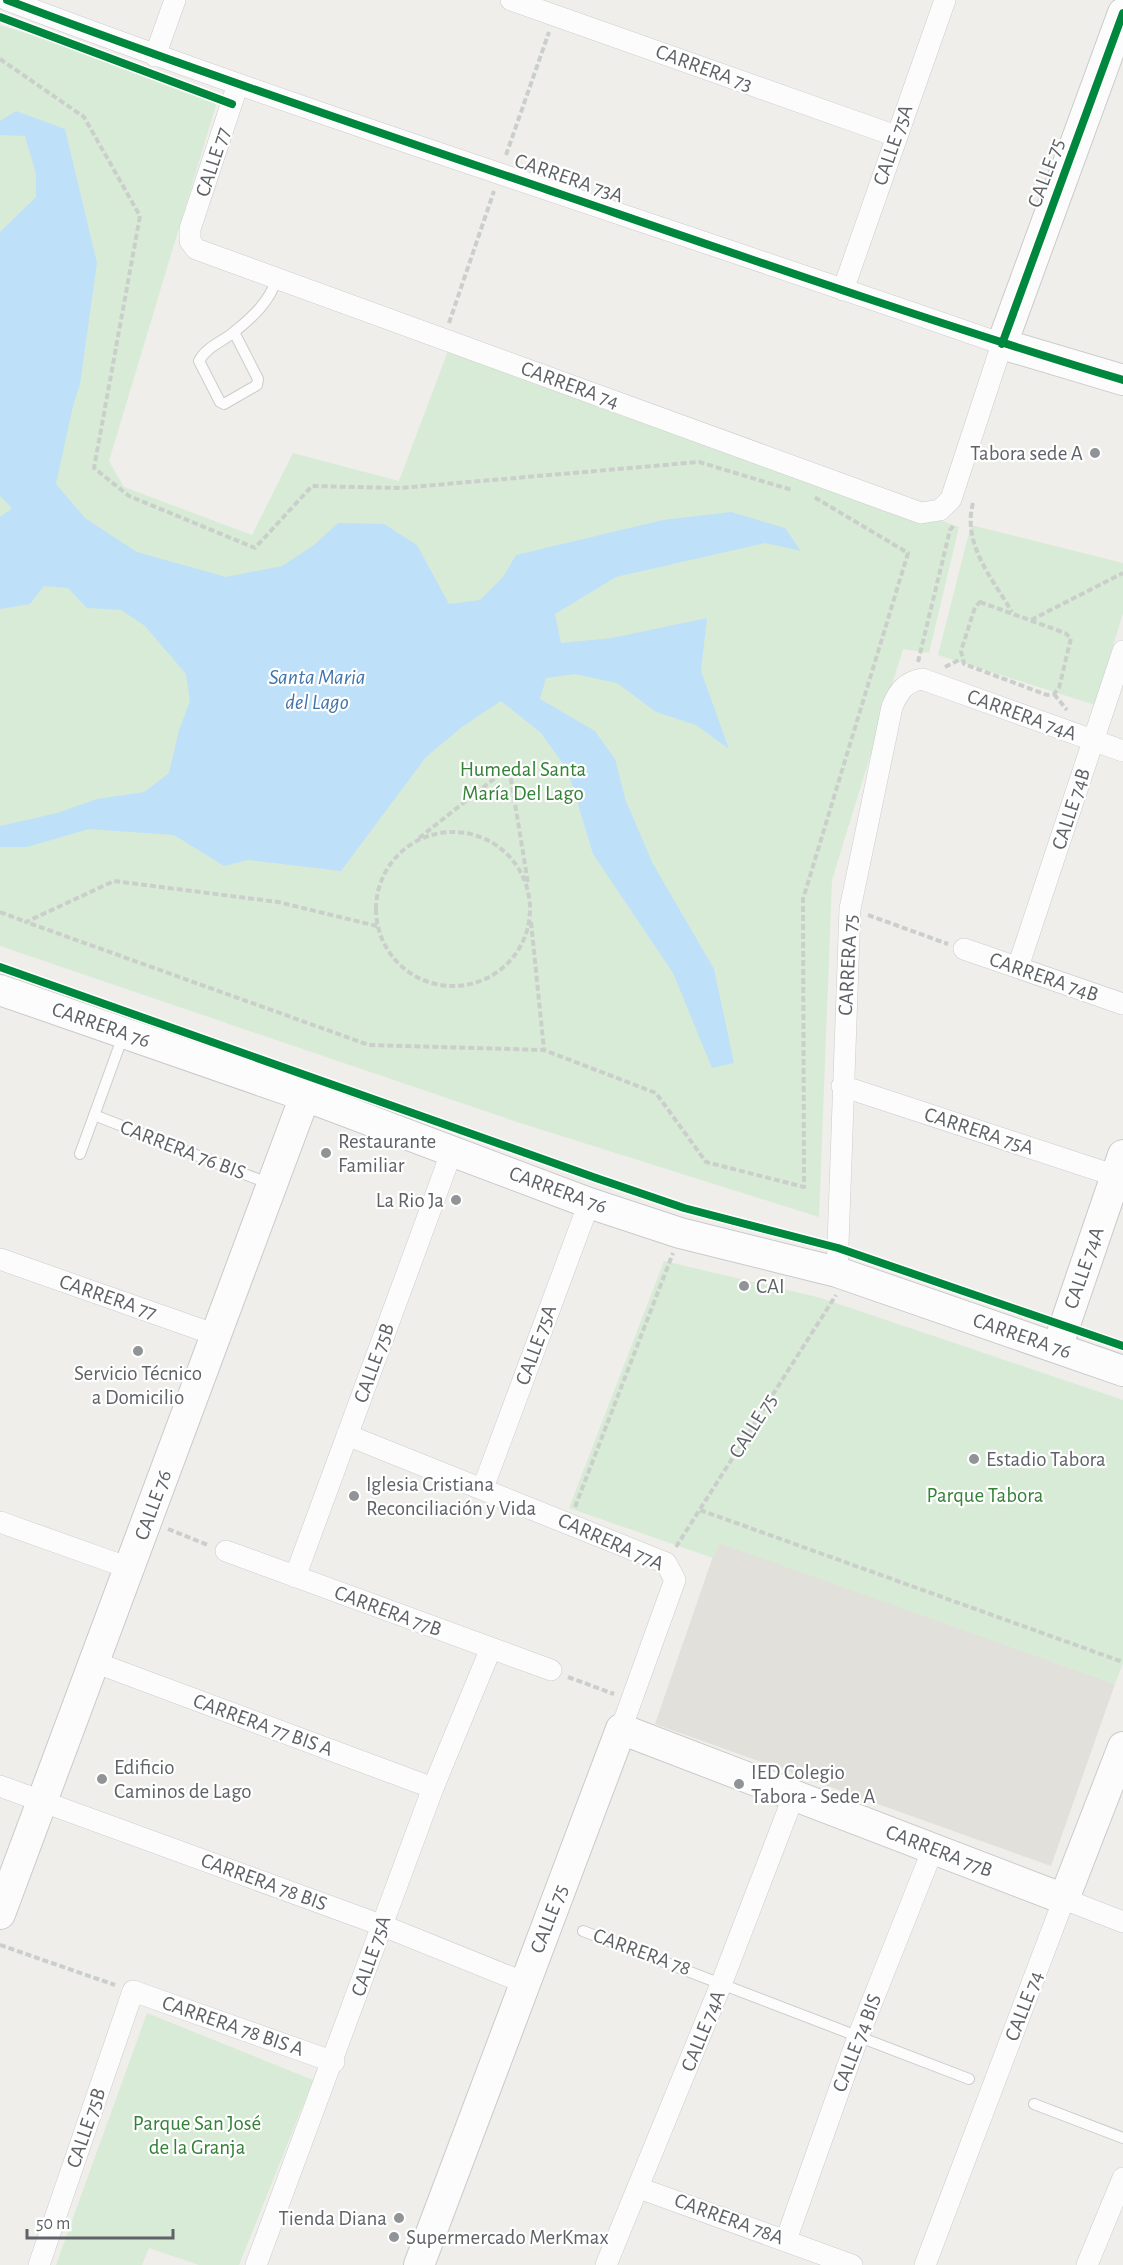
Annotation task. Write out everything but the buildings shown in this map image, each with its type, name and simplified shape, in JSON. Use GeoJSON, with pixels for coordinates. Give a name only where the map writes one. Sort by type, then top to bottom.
{"type":"FeatureCollection","features":[{"type":"Feature","properties":{"kind":"street","name":"CARRERA 73A"},"geometry":{"type":"LineString","coordinates":[[7,0],[155,56],[1002,344],[1123,380]]}},
{"type":"Feature","properties":{"kind":"street"},"geometry":{"type":"LineString","coordinates":[[155,56],[175,0]]}},
{"type":"Feature","properties":{"kind":"street","name":"CARRERA 73"},"geometry":{"type":"LineString","coordinates":[[511,0],[896,136]]}},
{"type":"Feature","properties":{"kind":"street","name":"CALLE 75A"},"geometry":{"type":"LineString","coordinates":[[843,290],[945,0]]}},
{"type":"Feature","properties":{"kind":"street","name":"CALLE 75"},"geometry":{"type":"LineString","coordinates":[[951,499],[1002,344],[1123,14]]}},
{"type":"Feature","properties":{"kind":"street","name":"CALLE 77"},"geometry":{"type":"LineString","coordinates":[[190,241],[190,229],[238,84]]}},
{"type":"Feature","properties":{"kind":"street","name":"CARRERA 74"},"geometry":{"type":"LineString","coordinates":[[190,241],[196,249],[921,513],[939,510],[951,499]]}},
{"type":"Feature","properties":{"kind":"street","name":"CALLE 74B"},"geometry":{"type":"LineString","coordinates":[[1018,967],[1123,651]]}},
{"type":"Feature","properties":{"kind":"street","name":"CARRERA 74A"},"geometry":{"type":"LineString","coordinates":[[918,680],[1123,751]]}},
{"type":"Feature","properties":{"kind":"street","name":"CARRERA 75"},"geometry":{"type":"LineString","coordinates":[[838,1280],[842,1086],[850,909],[892,707],[899,690],[918,680]]}},
{"type":"Feature","properties":{"kind":"street","name":"CARRERA 74B"},"geometry":{"type":"LineString","coordinates":[[964,949],[1123,1004]]}},
{"type":"Feature","properties":{"kind":"street","name":"CARRERA 76"},"geometry":{"type":"LineString","coordinates":[[0,990],[305,1096],[589,1203],[1057,1348],[1123,1371]]}},
{"type":"Feature","properties":{"kind":"street","name":"CARRERA 75A"},"geometry":{"type":"LineString","coordinates":[[842,1086],[1119,1166]]}},
{"type":"Feature","properties":{"kind":"street","name":"CALLE 76"},"geometry":{"type":"LineString","coordinates":[[0,1914],[305,1096]]}},
{"type":"Feature","properties":{"kind":"street","name":"CALLE 75B"},"geometry":{"type":"LineString","coordinates":[[295,1577],[452,1150]]}},
{"type":"Feature","properties":{"kind":"street","name":"CALLE 74A"},"geometry":{"type":"LineString","coordinates":[[1057,1348],[1119,1166]]}},
{"type":"Feature","properties":{"kind":"street","name":"CALLE 75A"},"geometry":{"type":"LineString","coordinates":[[483,1488],[589,1203]]}},
{"type":"Feature","properties":{"kind":"street","name":"CARRERA 77"},"geometry":{"type":"LineString","coordinates":[[0,1259],[216,1335]]}},
{"type":"Feature","properties":{"kind":"street","name":"CARRERA 77A"},"geometry":{"type":"LineString","coordinates":[[347,1435],[569,1523],[670,1567]]}},
{"type":"Feature","properties":{"kind":"street"},"geometry":{"type":"LineString","coordinates":[[0,1522],[129,1568]]}},
{"type":"Feature","properties":{"kind":"street","name":"CARRERA 77B"},"geometry":{"type":"LineString","coordinates":[[226,1551],[550,1670]]}},
{"type":"Feature","properties":{"kind":"street","name":"CALLE 75"},"geometry":{"type":"LineString","coordinates":[[423,2264],[675,1580],[670,1567]]}},
{"type":"Feature","properties":{"kind":"street","name":"CALLE 75A"},"geometry":{"type":"LineString","coordinates":[[256,2265],[334,2062],[381,1925],[433,1788],[491,1648]]}},
{"type":"Feature","properties":{"kind":"street","name":"CARRERA 77 BIS A"},"geometry":{"type":"LineString","coordinates":[[94,1662],[433,1788]]}},
{"type":"Feature","properties":{"kind":"street","name":"CARRERA 77B"},"geometry":{"type":"LineString","coordinates":[[621,1729],[1123,1922]]}},
{"type":"Feature","properties":{"kind":"street","name":"CALLE 74"},"geometry":{"type":"LineString","coordinates":[[925,2265],[1122,1752]]}},
{"type":"Feature","properties":{"kind":"street","name":"CARRERA 78 BIS"},"geometry":{"type":"LineString","coordinates":[[0,1786],[381,1925],[525,1983]]}},
{"type":"Feature","properties":{"kind":"street","name":"CALLE 74A"},"geometry":{"type":"LineString","coordinates":[[606,2265],[722,1982],[794,1795]]}},
{"type":"Feature","properties":{"kind":"street","name":"CALLE 74 BIS"},"geometry":{"type":"LineString","coordinates":[[786,2240],[858,2037],[933,1849]]}},
{"type":"Feature","properties":{"kind":"street","name":"CALLE 75B"},"geometry":{"type":"LineString","coordinates":[[39,2265],[133,1991]]}},
{"type":"Feature","properties":{"kind":"street","name":"CARRERA 78 BIS A"},"geometry":{"type":"LineString","coordinates":[[133,1991],[334,2062]]}},
{"type":"Feature","properties":{"kind":"street"},"geometry":{"type":"LineString","coordinates":[[1087,2265],[1123,2178]]}},
{"type":"Feature","properties":{"kind":"street","name":"CARRERA 78A"},"geometry":{"type":"LineString","coordinates":[[639,2188],[852,2265]]}},
{"type":"Feature","properties":{"kind":"lane"},"geometry":{"type":"LineString","coordinates":[[234,332],[258,380],[257,385],[224,404],[220,402],[199,361],[203,352],[234,332],[264,305],[278,278]]}},
{"type":"Feature","properties":{"kind":"lane"},"geometry":{"type":"LineString","coordinates":[[80,1154],[124,1034]]}},
{"type":"Feature","properties":{"kind":"lane","name":"CARRERA 76 BIS"},"geometry":{"type":"LineString","coordinates":[[94,1115],[272,1185]]}},
{"type":"Feature","properties":{"kind":"lane","name":"CARRERA 78"},"geometry":{"type":"LineString","coordinates":[[583,1931],[722,1982],[969,2079]]}},
{"type":"Feature","properties":{"kind":"lane"},"geometry":{"type":"LineString","coordinates":[[1035,2104],[1123,2138]]}},
{"type":"Feature","properties":{"kind":"path"},"geometry":{"type":"LineString","coordinates":[[0,59],[84,117],[140,216],[94,468],[129,496],[255,548],[312,486],[400,488],[699,462],[800,492]]}},
{"type":"Feature","properties":{"kind":"path"},"geometry":{"type":"LineString","coordinates":[[975,494],[969,516],[970,535],[975,549],[1011,612]]}},
{"type":"Feature","properties":{"kind":"path"},"geometry":{"type":"LineString","coordinates":[[0,912],[369,1045],[544,1050],[656,1093],[706,1162],[804,1187],[803,899],[908,554],[811,495]]}},
{"type":"Feature","properties":{"kind":"path"},"geometry":{"type":"LineString","coordinates":[[963,518],[969,516]]}},
{"type":"Feature","properties":{"kind":"path"},"geometry":{"type":"LineString","coordinates":[[918,680],[950,530],[957,520]]}},
{"type":"Feature","properties":{"kind":"path"},"geometry":{"type":"LineString","coordinates":[[1031,620],[1123,573]]}},
{"type":"Feature","properties":{"kind":"path"},"geometry":{"type":"LineString","coordinates":[[980,602],[1011,612],[1065,633],[1071,638],[1059,688],[1054,694],[1047,695],[964,664],[961,659],[961,651],[975,607],[980,602]]}},
{"type":"Feature","properties":{"kind":"path"},"geometry":{"type":"LineString","coordinates":[[531,920],[522,946],[506,967],[483,982],[457,987],[430,984],[406,971],[388,951],[377,926],[376,902],[382,878],[395,857],[509,767],[529,893],[544,1050]]}},
{"type":"Feature","properties":{"kind":"path"},"geometry":{"type":"LineString","coordinates":[[414,842],[436,833],[461,831],[484,838],[505,851],[515,863],[529,893]]}},
{"type":"Feature","properties":{"kind":"path"},"geometry":{"type":"LineString","coordinates":[[26,922],[114,881],[278,902],[377,926]]}},
{"type":"Feature","properties":{"kind":"path"},"geometry":{"type":"LineString","coordinates":[[850,909],[964,949]]}},
{"type":"Feature","properties":{"kind":"path"},"geometry":{"type":"LineString","coordinates":[[569,1523],[675,1247]]}},
{"type":"Feature","properties":{"kind":"path"},"geometry":{"type":"LineString","coordinates":[[700,1510],[1123,1662]]}},
{"type":"Feature","properties":{"kind":"path"},"geometry":{"type":"LineString","coordinates":[[147,1521],[226,1551]]}},
{"type":"Feature","properties":{"kind":"path"},"geometry":{"type":"LineString","coordinates":[[550,1670],[631,1701]]}},
{"type":"Feature","properties":{"kind":"path"},"geometry":{"type":"LineString","coordinates":[[0,1945],[133,1991]]}},
{"type":"Feature","properties":{"kind":"shaded area"},"geometry":{"type":"Polygon","coordinates":[[[718,1542],[1115,1684],[1051,1866],[655,1724],[718,1542]]]}},
{"type":"Feature","properties":{"kind":"green space","name":"Humedal Santa María Del Lago"},"geometry":{"type":"Polygon","coordinates":[[[0,25],[219,95],[109,461],[124,487],[252,535],[293,453],[399,481],[451,343],[959,527],[929,653],[903,649],[832,880],[819,1217],[517,1122],[0,946],[0,25]]]}},
{"type":"Feature","properties":{"kind":"green space"},"geometry":{"type":"Polygon","coordinates":[[[971,525],[1123,563],[1123,613],[1095,705],[938,655],[971,525]]]}},
{"type":"Feature","properties":{"kind":"green space","name":"Parque Tabora"},"geometry":{"type":"Polygon","coordinates":[[[664,1261],[821,1298],[1123,1400],[1123,1663],[1115,1684],[719,1543],[713,1558],[569,1508],[664,1261]]]}},
{"type":"Feature","properties":{"kind":"green space","name":"Parque San José de la Granja"},"geometry":{"type":"Polygon","coordinates":[[[147,2013],[313,2080],[239,2265],[199,2265],[149,2248],[142,2265],[56,2265],[147,2013]]]}},
{"type":"Feature","properties":{"kind":"water","name":"Santa Maria del Lago"},"geometry":{"type":"Polygon","coordinates":[[[16,111],[65,129],[97,263],[80,384],[56,484],[85,518],[137,552],[226,577],[282,566],[314,545],[338,523],[384,524],[417,545],[449,604],[480,600],[503,577],[516,555],[663,520],[731,512],[785,528],[801,551],[765,543],[616,577],[555,614],[561,643],[612,638],[707,618],[701,671],[729,749],[696,725],[656,712],[617,683],[575,674],[546,678],[540,699],[595,731],[615,759],[626,801],[653,864],[714,969],[734,1063],[712,1068],[673,973],[593,854],[568,771],[541,733],[501,701],[462,727],[426,757],[341,871],[248,860],[224,866],[174,835],[89,829],[27,847],[0,847],[0,826],[57,813],[97,799],[144,792],[169,773],[179,730],[190,701],[186,674],[145,626],[121,610],[87,608],[68,588],[44,586],[30,604],[0,609],[0,517],[12,508],[0,496],[0,232],[36,197],[36,174],[25,136],[0,135],[0,121],[16,111]]]}},
{"type":"Feature","properties":{"kind":"cycle path"},"geometry":{"type":"LineString","coordinates":[[7,0],[145,51],[700,242],[911,313],[1123,380]]}},
{"type":"Feature","properties":{"kind":"cycle path"},"geometry":{"type":"LineString","coordinates":[[1002,344],[1123,13]]}},
{"type":"Feature","properties":{"kind":"cycle path"},"geometry":{"type":"LineString","coordinates":[[0,17],[232,104]]}},
{"type":"Feature","properties":{"kind":"cycle path"},"geometry":{"type":"LineString","coordinates":[[0,967],[684,1208],[838,1248],[1123,1346]]}},
{"type":"Feature","properties":{"kind":"place","name":"Tabora sede A"},"geometry":{"type":"Point","coordinates":[1095,453]}},
{"type":"Feature","properties":{"kind":"place","name":"Restaurante Familiar"},"geometry":{"type":"Point","coordinates":[326,1153]}},
{"type":"Feature","properties":{"kind":"place","name":"La Rio Ja"},"geometry":{"type":"Point","coordinates":[456,1200]}},
{"type":"Feature","properties":{"kind":"place","name":"CAI"},"geometry":{"type":"Point","coordinates":[744,1286]}},
{"type":"Feature","properties":{"kind":"place","name":"Servicio Técnico a Domicilio"},"geometry":{"type":"Point","coordinates":[138,1351]}},
{"type":"Feature","properties":{"kind":"place","name":"Estadio Tabora"},"geometry":{"type":"Point","coordinates":[974,1459]}},
{"type":"Feature","properties":{"kind":"place","name":"Iglesia Cristiana Reconciliación y Vida"},"geometry":{"type":"Point","coordinates":[354,1496]}},
{"type":"Feature","properties":{"kind":"place","name":"Edificio Caminos de Lago"},"geometry":{"type":"Point","coordinates":[102,1779]}},
{"type":"Feature","properties":{"kind":"place","name":"IED Colegio Tabora - Sede A"},"geometry":{"type":"Point","coordinates":[739,1784]}},
{"type":"Feature","properties":{"kind":"place","name":"Tienda Diana"},"geometry":{"type":"Point","coordinates":[399,2218]}},
{"type":"Feature","properties":{"kind":"place","name":"Supermercado MerKmax"},"geometry":{"type":"Point","coordinates":[394,2237]}}]}
